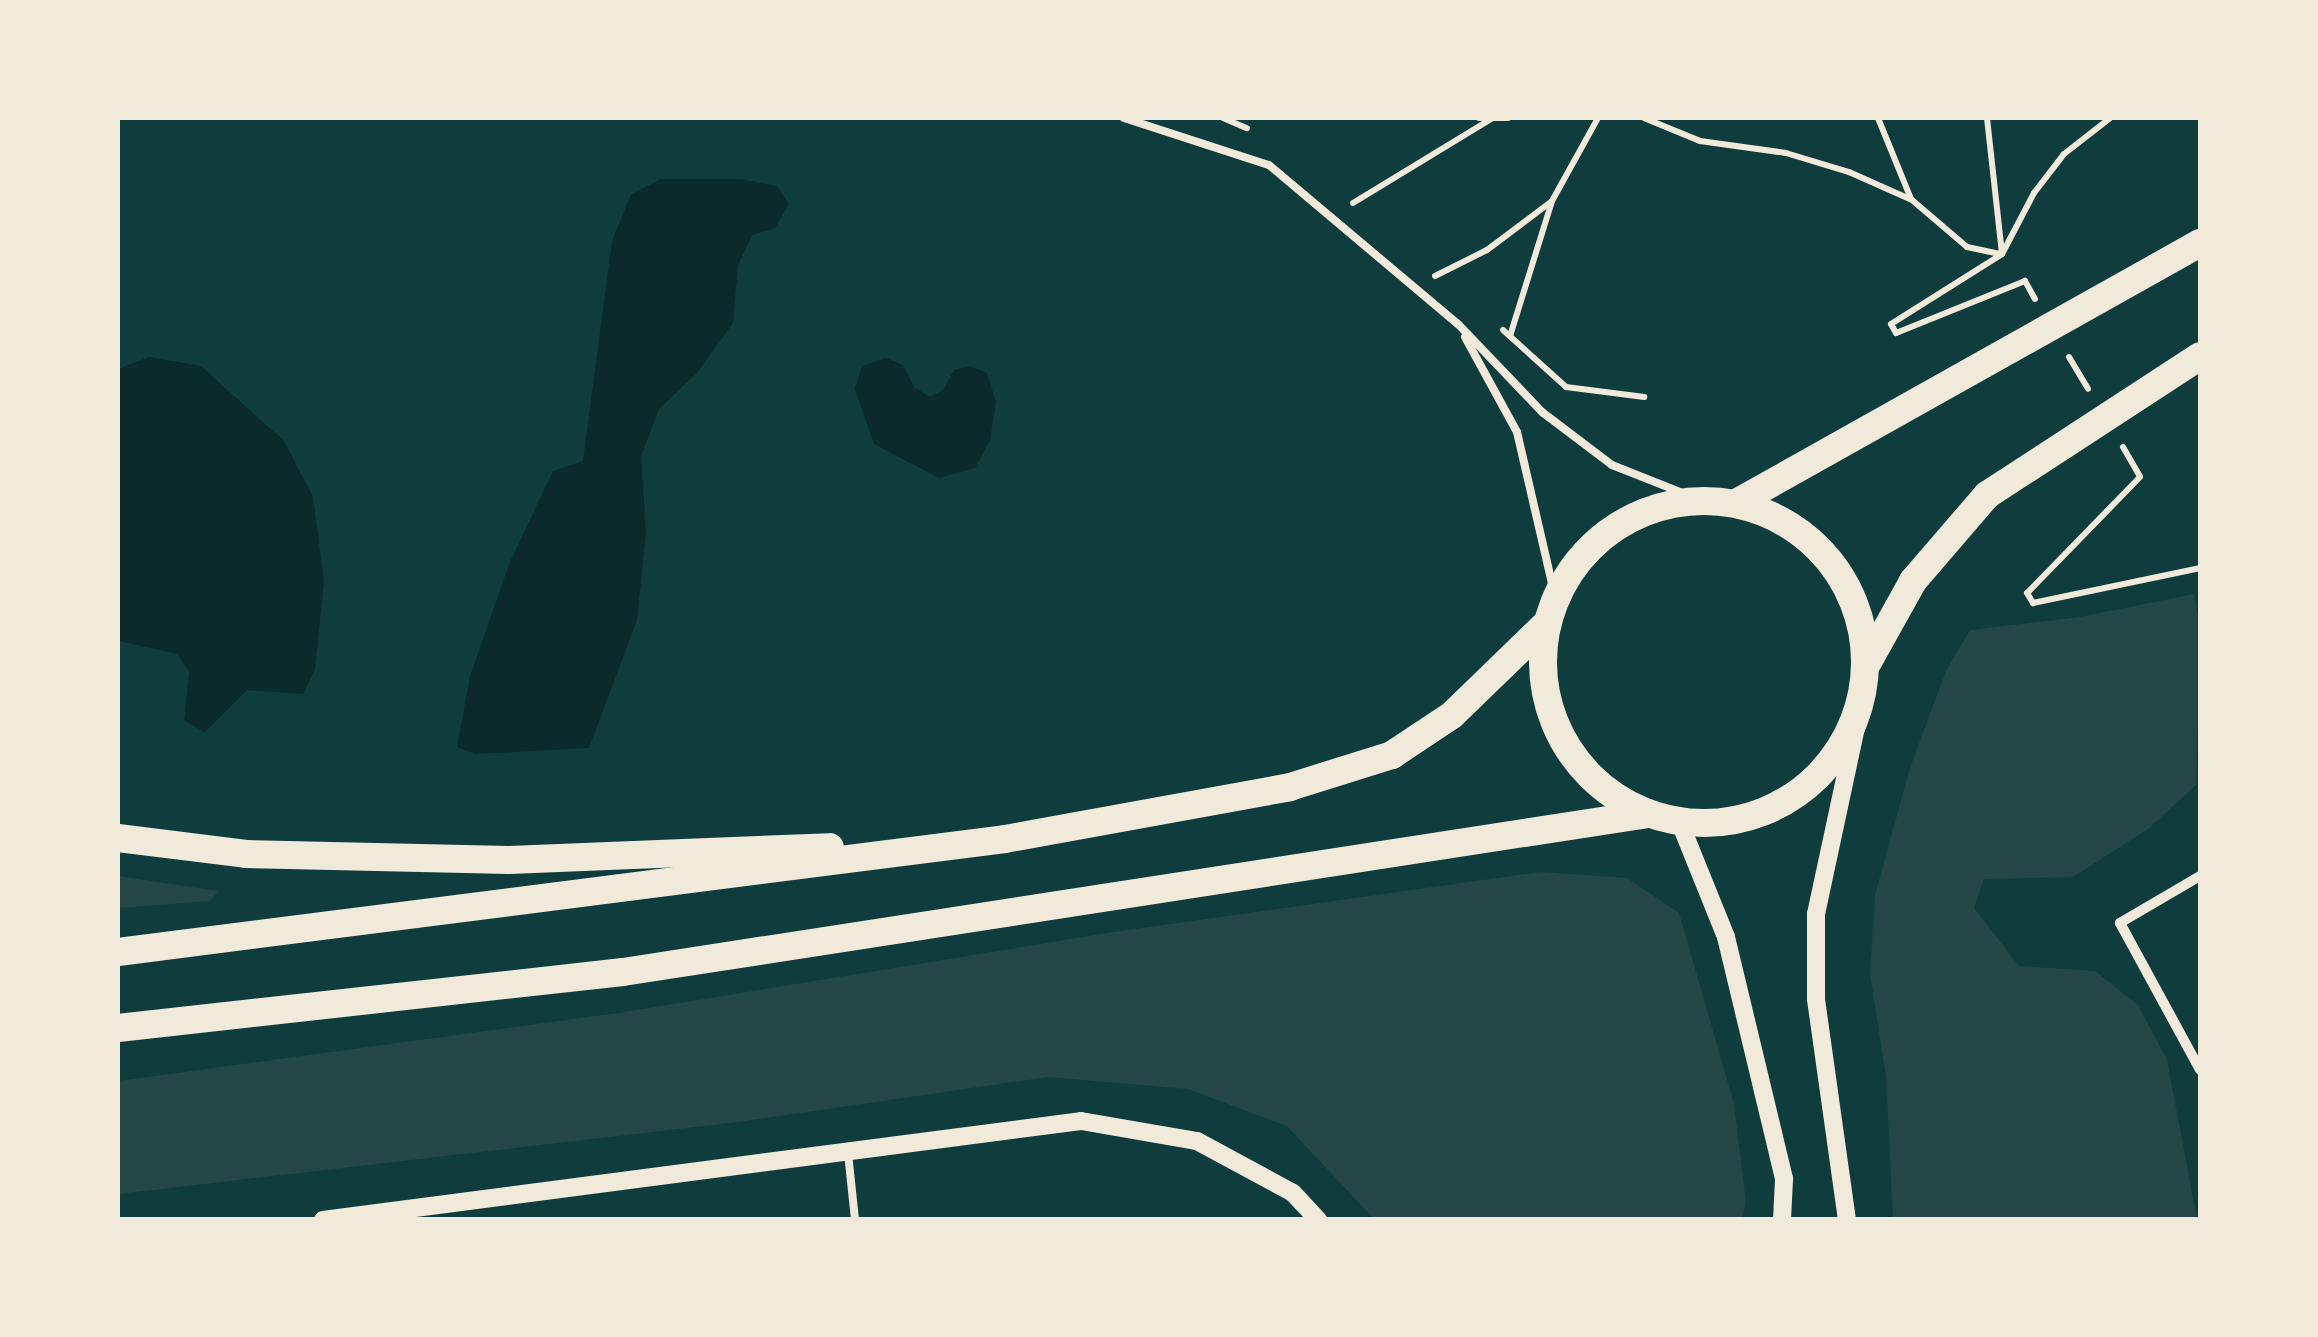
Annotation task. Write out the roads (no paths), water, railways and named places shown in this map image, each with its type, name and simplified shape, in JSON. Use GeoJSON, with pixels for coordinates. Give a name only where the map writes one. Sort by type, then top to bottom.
{"type":"FeatureCollection","features":[{"type":"Feature","properties":{"kind":"highway"},"geometry":{"type":"LineString","coordinates":[[1738,502],[2200,243]]}},
{"type":"Feature","properties":{"kind":"highway"},"geometry":{"type":"LineString","coordinates":[[1868,662],[1851,590],[1804,533],[1738,502],[1698,499],[1627,520],[1590,546],[1555,596],[1546,624],[1543,682],[1561,738],[1597,784],[1647,814],[1680,823],[1736,822],[1788,803],[1830,767],[1858,718],[1868,662],[1913,581],[1986,495],[2200,356]]}},
{"type":"Feature","properties":{"kind":"highway"},"geometry":{"type":"LineString","coordinates":[[118,952],[1005,840],[1290,787],[1392,755],[1452,715],[1546,624]]}},
{"type":"Feature","properties":{"kind":"highway"},"geometry":{"type":"LineString","coordinates":[[118,1028],[622,972],[1647,814]]}},
{"type":"Feature","properties":{"kind":"highway"},"geometry":{"type":"LineString","coordinates":[[118,838],[246,854],[508,860],[1005,840]]}},
{"type":"Feature","properties":{"kind":"street"},"geometry":{"type":"LineString","coordinates":[[1847,1220],[1816,998],[1816,914],[1858,718]]}},
{"type":"Feature","properties":{"kind":"street"},"geometry":{"type":"LineString","coordinates":[[1680,823],[1726,937],[1784,1180],[1782,1220]]}},
{"type":"Feature","properties":{"kind":"street"},"geometry":{"type":"LineString","coordinates":[[2200,876],[2120,923],[2200,1070]]}},
{"type":"Feature","properties":{"kind":"street"},"geometry":{"type":"LineString","coordinates":[[324,1220],[1080,1120],[1197,1141],[1293,1193],[1318,1220]]}},
{"type":"Feature","properties":{"kind":"lane"},"geometry":{"type":"LineString","coordinates":[[1124,118],[1270,165],[1458,324],[1542,412],[1612,465],[1698,499]]}},
{"type":"Feature","properties":{"kind":"lane"},"geometry":{"type":"LineString","coordinates":[[1458,324],[1517,432],[1555,596]]}},
{"type":"Feature","properties":{"kind":"lane"},"geometry":{"type":"LineString","coordinates":[[848,1153],[856,1220]]}}]}
